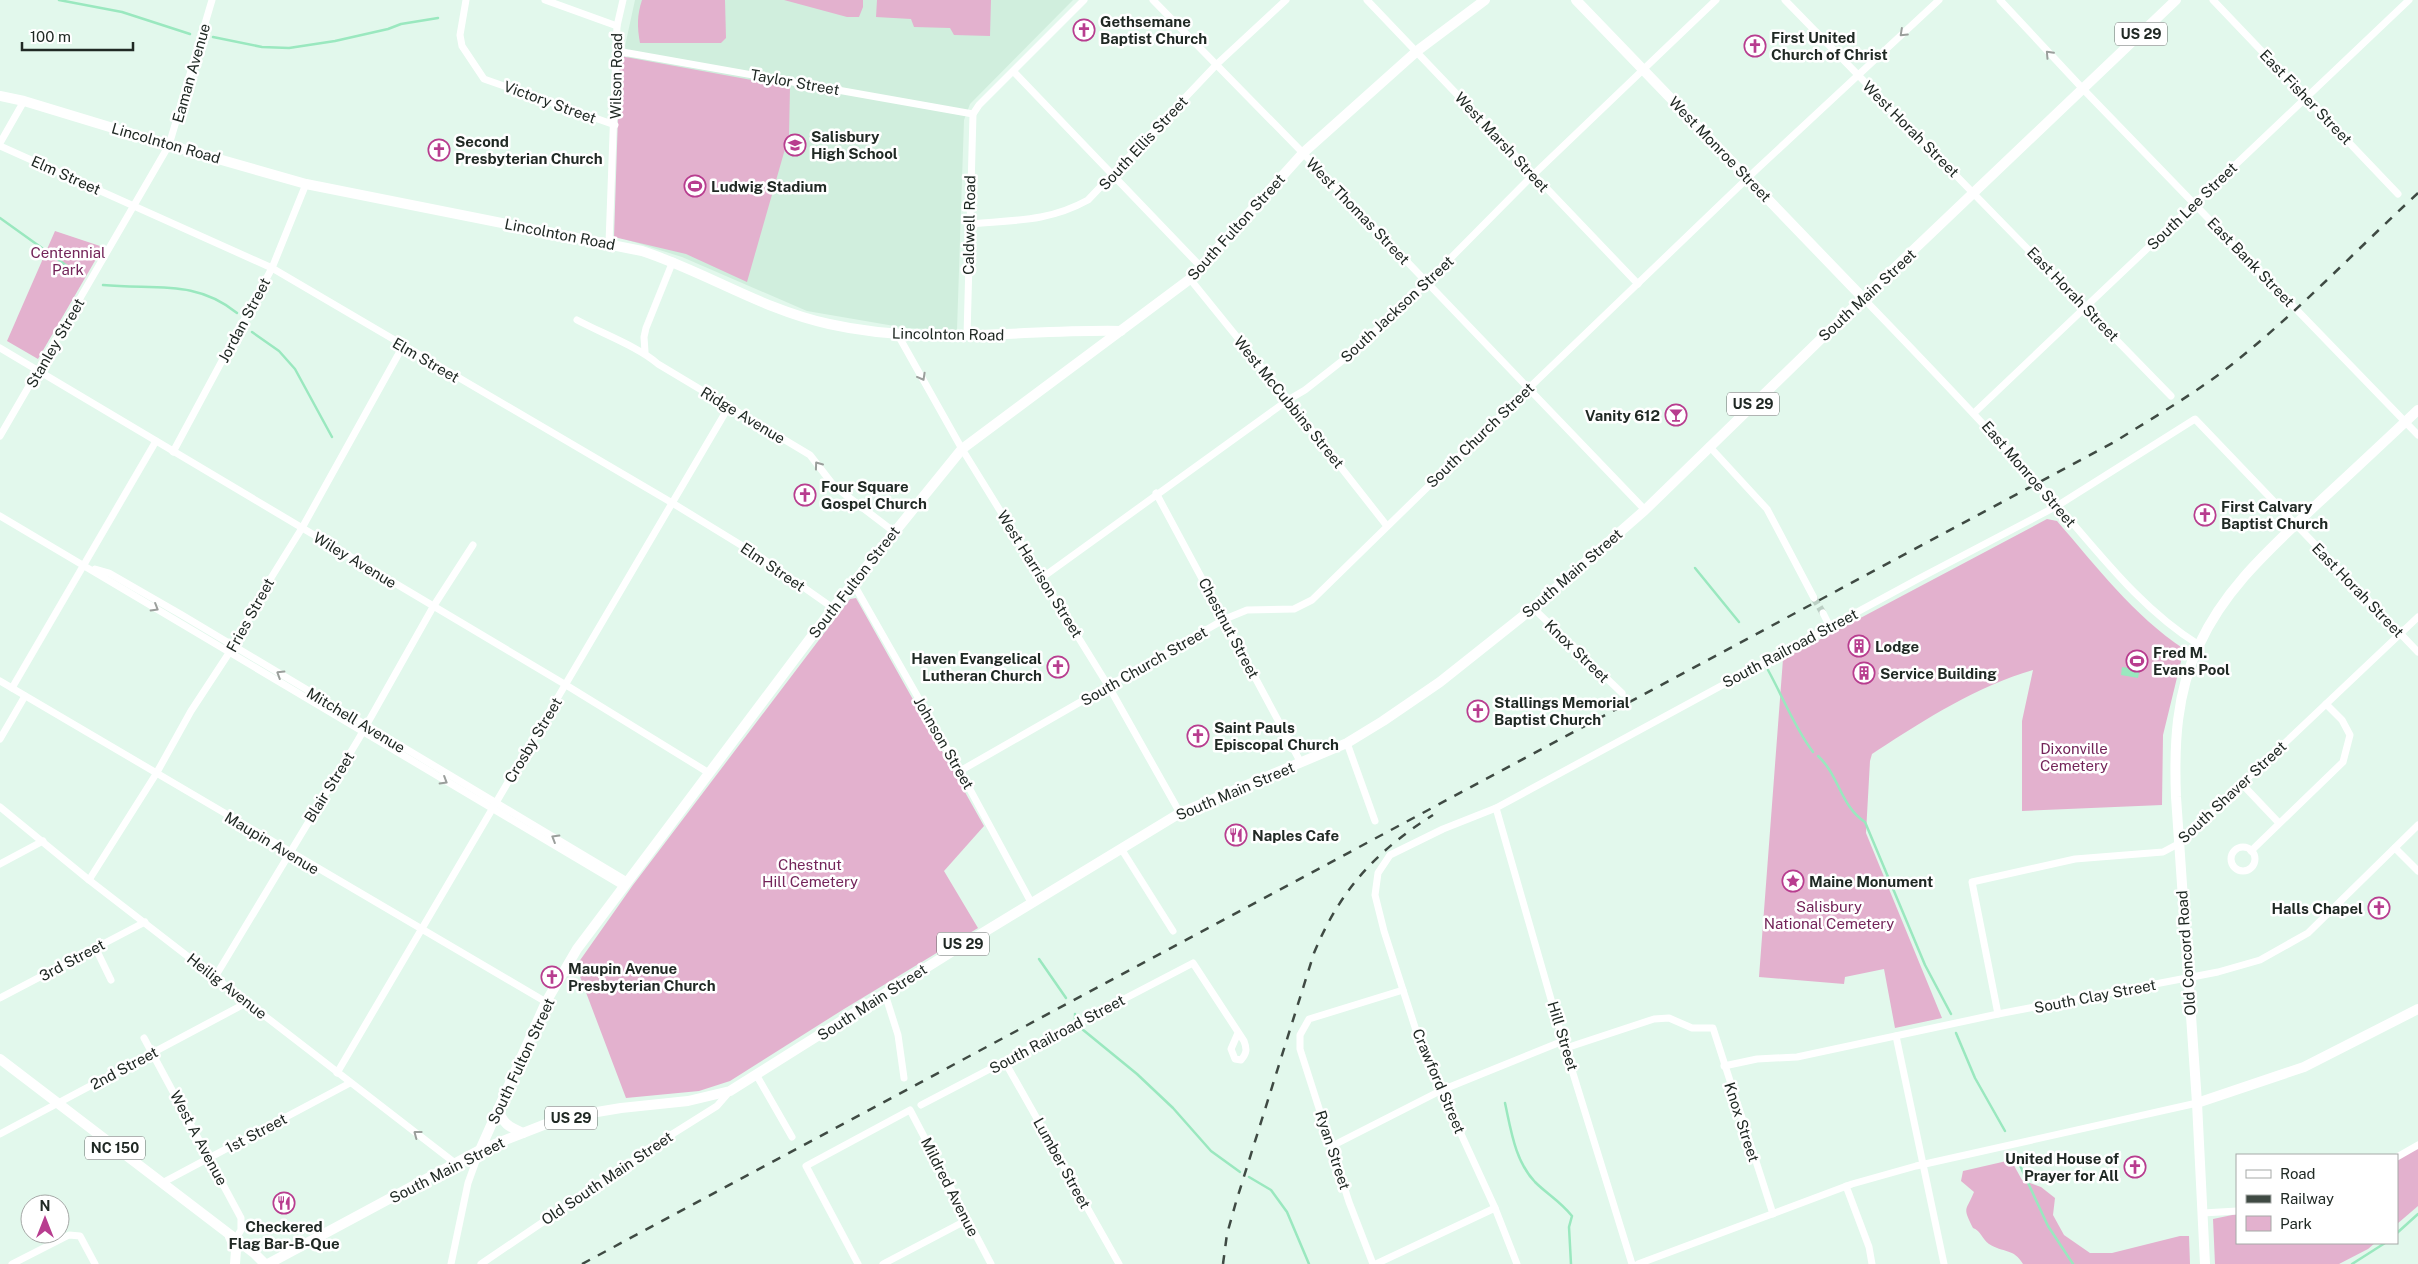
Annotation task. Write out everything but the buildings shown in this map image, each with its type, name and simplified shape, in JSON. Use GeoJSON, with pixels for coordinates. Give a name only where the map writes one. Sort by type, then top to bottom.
{"type":"FeatureCollection","features":[{"type":"Feature","properties":{"kind":"main road","name":"South Fulton Street"},"geometry":{"type":"LineString","coordinates":[[480,1150],[546,1002],[577,949],[833,608],[893,531],[962,449],[1190,279],[1202,268],[1303,153],[1417,51],[1485,0]]}},
{"type":"Feature","properties":{"kind":"main road","name":"West Monroe Street"},"geometry":{"type":"LineString","coordinates":[[1576,0],[1863,298]]}},
{"type":"Feature","properties":{"kind":"main road","name":"South Main Street"},"geometry":{"type":"LineString","coordinates":[[266,1264],[480,1150],[546,1124],[585,1114],[688,1101],[730,1091],[758,1076],[948,954],[1180,813],[1347,743],[1440,682],[1533,608],[1645,510],[1863,298],[2176,0]]}},
{"type":"Feature","properties":{"kind":"main road","name":"Lincolnton Road"},"geometry":{"type":"LineString","coordinates":[[0,96],[24,101],[306,184],[609,243],[674,261],[745,296],[828,324],[898,335],[967,336],[1121,330]]}},
{"type":"Feature","properties":{"kind":"main road","name":"Old Concord Road"},"geometry":{"type":"LineString","coordinates":[[2205,1264],[2197,1103],[2178,844],[2175,766],[2176,733],[2184,689],[2199,645],[2235,587],[2262,556],[2418,410]]}},
{"type":"Feature","properties":{"kind":"main road"},"geometry":{"type":"LineString","coordinates":[[2197,1103],[2304,1067],[2418,1009]]}},
{"type":"Feature","properties":{"kind":"main road","name":"NC 150"},"geometry":{"type":"LineString","coordinates":[[0,1059],[266,1264]]}},
{"type":"Feature","properties":{"kind":"main road"},"geometry":{"type":"LineString","coordinates":[[498,1109],[502,1121],[507,1126],[523,1133]]}},
{"type":"Feature","properties":{"kind":"main road"},"geometry":{"type":"LineString","coordinates":[[233,1238],[236,1250],[235,1264]]}},
{"type":"Feature","properties":{"kind":"street","name":"Eaman Avenue"},"geometry":{"type":"LineString","coordinates":[[169,145],[212,0]]}},
{"type":"Feature","properties":{"kind":"street","name":"Victory Street"},"geometry":{"type":"LineString","coordinates":[[466,0],[460,35],[462,46],[484,79],[615,125]]}},
{"type":"Feature","properties":{"kind":"street"},"geometry":{"type":"LineString","coordinates":[[545,0],[617,26]]}},
{"type":"Feature","properties":{"kind":"street","name":"Wilson Road"},"geometry":{"type":"LineString","coordinates":[[609,243],[615,125],[617,26],[623,0]]}},
{"type":"Feature","properties":{"kind":"street"},"geometry":{"type":"LineString","coordinates":[[973,114],[979,105],[1084,0]]}},
{"type":"Feature","properties":{"kind":"street","name":"West Thomas Street"},"geometry":{"type":"LineString","coordinates":[[1153,0],[1303,153],[1645,510]]}},
{"type":"Feature","properties":{"kind":"street","name":"South Ellis Street"},"geometry":{"type":"LineString","coordinates":[[969,224],[1044,218],[1067,211],[1088,200],[1113,176],[1217,64],[1286,0]]}},
{"type":"Feature","properties":{"kind":"street","name":"West Marsh Street"},"geometry":{"type":"LineString","coordinates":[[1367,0],[1638,284]]}},
{"type":"Feature","properties":{"kind":"street","name":"South Jackson Street"},"geometry":{"type":"LineString","coordinates":[[1043,577],[1156,493],[1288,400],[1306,390],[1347,357],[1427,282],[1533,175],[1716,0]]}},
{"type":"Feature","properties":{"kind":"street","name":"West Horah Street"},"geometry":{"type":"LineString","coordinates":[[1785,0],[1975,193]]}},
{"type":"Feature","properties":{"kind":"street","name":"South Church Street"},"geometry":{"type":"LineString","coordinates":[[960,771],[1225,619],[1246,610],[1294,609],[1312,600],[1748,177],[1939,0]]}},
{"type":"Feature","properties":{"kind":"street","name":"East Bank Street"},"geometry":{"type":"LineString","coordinates":[[2000,0],[2083,89],[2418,436]]}},
{"type":"Feature","properties":{"kind":"street","name":"East Fisher Street"},"geometry":{"type":"LineString","coordinates":[[2213,0],[2398,194]]}},
{"type":"Feature","properties":{"kind":"street","name":"South Lee Street"},"geometry":{"type":"LineString","coordinates":[[1974,413],[2409,0]]}},
{"type":"Feature","properties":{"kind":"street","name":"Taylor Street"},"geometry":{"type":"LineString","coordinates":[[617,51],[973,114]]}},
{"type":"Feature","properties":{"kind":"street"},"geometry":{"type":"LineString","coordinates":[[1014,72],[1202,268]]}},
{"type":"Feature","properties":{"kind":"street"},"geometry":{"type":"LineString","coordinates":[[0,144],[24,101]]}},
{"type":"Feature","properties":{"kind":"street","name":"Caldwell Road"},"geometry":{"type":"LineString","coordinates":[[967,336],[973,114]]}},
{"type":"Feature","properties":{"kind":"street","name":"Elm Street"},"geometry":{"type":"LineString","coordinates":[[0,144],[272,268],[674,504],[762,558],[833,608]]}},
{"type":"Feature","properties":{"kind":"street","name":"Stanley Street"},"geometry":{"type":"LineString","coordinates":[[0,436],[169,145]]}},
{"type":"Feature","properties":{"kind":"street","name":"Jordan Street"},"geometry":{"type":"LineString","coordinates":[[173,452],[272,268],[306,184]]}},
{"type":"Feature","properties":{"kind":"street","name":"East Horah Street"},"geometry":{"type":"LineString","coordinates":[[1975,193],[2171,396]]}},
{"type":"Feature","properties":{"kind":"street"},"geometry":{"type":"LineString","coordinates":[[645,352],[644,337],[646,328],[674,261]]}},
{"type":"Feature","properties":{"kind":"street","name":"West McCubbins Street"},"geometry":{"type":"LineString","coordinates":[[1190,279],[1387,526]]}},
{"type":"Feature","properties":{"kind":"street","name":"East Monroe Street"},"geometry":{"type":"LineString","coordinates":[[1863,298],[1974,413],[2138,597],[2172,628],[2199,645]]}},
{"type":"Feature","properties":{"kind":"street","name":"Ridge Avenue"},"geometry":{"type":"LineString","coordinates":[[576,320],[628,346],[645,352],[658,364],[728,408],[810,455],[834,486],[893,531]]}},
{"type":"Feature","properties":{"kind":"street","name":"West Harrison Street"},"geometry":{"type":"LineString","coordinates":[[898,335],[962,449],[1043,577],[1109,687],[1180,813]]}},
{"type":"Feature","properties":{"kind":"street","name":"Fries Street"},"geometry":{"type":"LineString","coordinates":[[89,880],[156,774],[191,711],[230,653],[266,586],[302,528],[403,346]]}},
{"type":"Feature","properties":{"kind":"street","name":"Wiley Avenue"},"geometry":{"type":"LineString","coordinates":[[0,348],[566,685],[709,773]]}},
{"type":"Feature","properties":{"kind":"street","name":"Crosby Street"},"geometry":{"type":"LineString","coordinates":[[338,1073],[496,802],[674,504],[728,408]]}},
{"type":"Feature","properties":{"kind":"street","name":"East Horah Street"},"geometry":{"type":"LineString","coordinates":[[2195,419],[2418,652]]}},
{"type":"Feature","properties":{"kind":"street","name":"South Railroad Street"},"geometry":{"type":"LineString","coordinates":[[1382,865],[1390,855],[1405,846],[1496,808],[2057,506],[2195,419]]}},
{"type":"Feature","properties":{"kind":"street"},"geometry":{"type":"LineString","coordinates":[[12,688],[156,441]]}},
{"type":"Feature","properties":{"kind":"street"},"geometry":{"type":"LineString","coordinates":[[1709,446],[1767,509],[1814,598]]}},
{"type":"Feature","properties":{"kind":"street","name":"Chestnut Street"},"geometry":{"type":"LineString","coordinates":[[1156,493],[1301,763]]}},
{"type":"Feature","properties":{"kind":"street","name":"Mitchell Avenue"},"geometry":{"type":"LineString","coordinates":[[0,516],[230,653],[496,802],[625,884]]}},
{"type":"Feature","properties":{"kind":"street","name":"Blair Street"},"geometry":{"type":"LineString","coordinates":[[215,977],[364,728],[433,607],[473,545]]}},
{"type":"Feature","properties":{"kind":"street","name":"Mitchell Avenue"},"geometry":{"type":"LineString","coordinates":[[83,565],[109,574],[234,645],[492,809],[625,884]]}},
{"type":"Feature","properties":{"kind":"street","name":"Johnson Street"},"geometry":{"type":"LineString","coordinates":[[853,583],[960,771],[1032,904]]}},
{"type":"Feature","properties":{"kind":"street","name":"Knox Street"},"geometry":{"type":"LineString","coordinates":[[1533,608],[1622,693]]}},
{"type":"Feature","properties":{"kind":"street"},"geometry":{"type":"LineString","coordinates":[[1823,613],[1830,627]]}},
{"type":"Feature","properties":{"kind":"street","name":"South Shaver Street"},"geometry":{"type":"LineString","coordinates":[[1998,1014],[1972,882],[2075,859],[2163,852],[2178,844],[2418,617]]}},
{"type":"Feature","properties":{"kind":"street","name":"Maupin Avenue"},"geometry":{"type":"LineString","coordinates":[[0,681],[289,853],[546,1002]]}},
{"type":"Feature","properties":{"kind":"street"},"geometry":{"type":"LineString","coordinates":[[0,739],[25,696]]}},
{"type":"Feature","properties":{"kind":"street"},"geometry":{"type":"LineString","coordinates":[[2251,851],[2343,762],[2350,735],[2342,720],[2326,704]]}},
{"type":"Feature","properties":{"kind":"street"},"geometry":{"type":"LineString","coordinates":[[1347,743],[1375,821]]}},
{"type":"Feature","properties":{"kind":"street"},"geometry":{"type":"LineString","coordinates":[[2242,784],[2279,823]]}},
{"type":"Feature","properties":{"kind":"street","name":"Heilig Avenue"},"geometry":{"type":"LineString","coordinates":[[0,807],[89,880],[455,1163]]}},
{"type":"Feature","properties":{"kind":"street","name":"Hill Street"},"geometry":{"type":"LineString","coordinates":[[1496,808],[1632,1264]]}},
{"type":"Feature","properties":{"kind":"street","name":"South Clay Street"},"geometry":{"type":"LineString","coordinates":[[1724,1066],[1757,1059],[1797,1057],[1998,1014],[2187,978],[2260,960],[2308,933],[2418,826]]}},
{"type":"Feature","properties":{"kind":"street"},"geometry":{"type":"LineString","coordinates":[[0,864],[43,841]]}},
{"type":"Feature","properties":{"kind":"street"},"geometry":{"type":"LineString","coordinates":[[2395,848],[2418,871]]}},
{"type":"Feature","properties":{"kind":"street"},"geometry":{"type":"LineString","coordinates":[[1122,850],[1173,932]]}},
{"type":"Feature","properties":{"kind":"street","name":"Crawford Street"},"geometry":{"type":"LineString","coordinates":[[1382,865],[1376,882],[1376,895],[1384,931],[1422,1049],[1495,1208],[1517,1264]]}},
{"type":"Feature","properties":{"kind":"street","name":"3rd Street"},"geometry":{"type":"LineString","coordinates":[[0,998],[145,922]]}},
{"type":"Feature","properties":{"kind":"street"},"geometry":{"type":"LineString","coordinates":[[95,947],[111,980]]}},
{"type":"Feature","properties":{"kind":"street","name":"South Railroad Street"},"geometry":{"type":"LineString","coordinates":[[921,1105],[1192,963],[1240,1034]]}},
{"type":"Feature","properties":{"kind":"street","name":"Ryan Street"},"geometry":{"type":"LineString","coordinates":[[1374,1264],[1349,1202],[1300,1048],[1300,1035],[1309,1019],[1403,990]]}},
{"type":"Feature","properties":{"kind":"street"},"geometry":{"type":"LineString","coordinates":[[886,994],[898,1035],[904,1078]]}},
{"type":"Feature","properties":{"kind":"street","name":"2nd Street"},"geometry":{"type":"LineString","coordinates":[[0,1134],[248,1002]]}},
{"type":"Feature","properties":{"kind":"street","name":"Knox Street"},"geometry":{"type":"LineString","coordinates":[[1565,1044],[1654,1019],[1669,1018],[1692,1028],[1713,1028],[1773,1214]]}},
{"type":"Feature","properties":{"kind":"street"},"geometry":{"type":"LineString","coordinates":[[1896,1036],[1944,1264]]}},
{"type":"Feature","properties":{"kind":"street","name":"West A Avenue"},"geometry":{"type":"LineString","coordinates":[[144,1038],[210,1157],[241,1218],[241,1230],[233,1238]]}},
{"type":"Feature","properties":{"kind":"street"},"geometry":{"type":"LineString","coordinates":[[1332,1146],[1442,1090],[1565,1044]]}},
{"type":"Feature","properties":{"kind":"street","name":"Lumber Street"},"geometry":{"type":"LineString","coordinates":[[1005,1062],[1119,1264]]}},
{"type":"Feature","properties":{"kind":"street"},"geometry":{"type":"LineString","coordinates":[[758,1076],[792,1137]]}},
{"type":"Feature","properties":{"kind":"street","name":"1st Street"},"geometry":{"type":"LineString","coordinates":[[162,1183],[350,1083]]}},
{"type":"Feature","properties":{"kind":"street","name":"Old South Main Street"},"geometry":{"type":"LineString","coordinates":[[481,1264],[717,1106],[730,1091]]}},
{"type":"Feature","properties":{"kind":"street"},"geometry":{"type":"LineString","coordinates":[[1638,1264],[1846,1186],[1924,1164],[2197,1103]]}},
{"type":"Feature","properties":{"kind":"street","name":"Mildred Avenue"},"geometry":{"type":"LineString","coordinates":[[858,1264],[806,1166],[910,1110],[991,1264]]}},
{"type":"Feature","properties":{"kind":"street"},"geometry":{"type":"LineString","coordinates":[[2398,1156],[2418,1145]]}},
{"type":"Feature","properties":{"kind":"street"},"geometry":{"type":"LineString","coordinates":[[451,1264],[468,1183],[480,1150]]}},
{"type":"Feature","properties":{"kind":"street"},"geometry":{"type":"LineString","coordinates":[[1846,1186],[1869,1247],[1872,1264]]}},
{"type":"Feature","properties":{"kind":"street"},"geometry":{"type":"LineString","coordinates":[[1374,1264],[1495,1208]]}},
{"type":"Feature","properties":{"kind":"street"},"geometry":{"type":"LineString","coordinates":[[2203,1213],[2236,1211]]}},
{"type":"Feature","properties":{"kind":"street"},"geometry":{"type":"LineString","coordinates":[[883,1264],[967,1220]]}},
{"type":"Feature","properties":{"kind":"street"},"geometry":{"type":"LineString","coordinates":[[12,1264],[69,1235],[80,1236],[95,1264]]}},
{"type":"Feature","properties":{"kind":"shaded area","name":"Salisbury High School"},"geometry":{"type":"Polygon","coordinates":[[[635,0],[1073,0],[970,104],[964,120],[957,330],[906,328],[807,311],[682,257],[618,237],[632,78],[625,46],[635,0]]]}},
{"type":"Feature","properties":{"kind":"shaded area","name":"Fred M. Evans Pool"},"geometry":{"type":"Polygon","coordinates":[[[2133,652],[2143,654],[2138,678],[2121,675],[2122,667],[2130,668],[2133,652]]]}},
{"type":"Feature","properties":{"kind":"green space"},"geometry":{"type":"Polygon","coordinates":[[[642,0],[725,0],[726,38],[721,43],[640,43],[638,21],[642,0]]]}},
{"type":"Feature","properties":{"kind":"green space"},"geometry":{"type":"Polygon","coordinates":[[[784,0],[863,0],[863,7],[859,17],[847,17],[784,0]]]}},
{"type":"Feature","properties":{"kind":"green space"},"geometry":{"type":"Polygon","coordinates":[[[877,0],[991,0],[990,36],[954,35],[950,28],[914,27],[911,19],[876,17],[877,0]]]}},
{"type":"Feature","properties":{"kind":"green space","name":"Ludwig Stadium"},"geometry":{"type":"Polygon","coordinates":[[[620,56],[790,87],[789,135],[747,282],[686,254],[614,237],[620,56]]]}},
{"type":"Feature","properties":{"kind":"green space","name":"Centennial Park"},"geometry":{"type":"Polygon","coordinates":[[[55,231],[103,247],[38,359],[7,341],[55,231]]]}},
{"type":"Feature","properties":{"kind":"green space","name":"Salisbury National Cemetery"},"geometry":{"type":"Polygon","coordinates":[[[2047,519],[2057,521],[2116,590],[2148,621],[2184,649],[2163,735],[2162,805],[2022,811],[2022,721],[2033,670],[1992,685],[1952,704],[1915,727],[1872,754],[1870,761],[1866,833],[1942,1018],[1895,1028],[1884,969],[1845,977],[1844,984],[1759,977],[1783,659],[2047,519]]]}},
{"type":"Feature","properties":{"kind":"green space","name":"Chestnut Hill Cemetery"},"geometry":{"type":"Polygon","coordinates":[[[856,598],[984,826],[944,871],[978,928],[730,1081],[699,1091],[626,1098],[576,966],[633,885],[850,599],[856,598]]]}},
{"type":"Feature","properties":{"kind":"green space"},"geometry":{"type":"Polygon","coordinates":[[[2418,1145],[2418,1206],[2398,1223],[2398,1156],[2418,1145]]]}},
{"type":"Feature","properties":{"kind":"green space"},"geometry":{"type":"Polygon","coordinates":[[[2011,1160],[2022,1180],[2041,1187],[2055,1198],[2053,1215],[2064,1235],[2090,1253],[2112,1253],[2180,1236],[2189,1236],[2190,1264],[2023,1264],[2016,1255],[1989,1244],[1973,1228],[1966,1209],[1974,1192],[1961,1181],[1963,1171],[2011,1160]]]}},
{"type":"Feature","properties":{"kind":"green space"},"geometry":{"type":"Polygon","coordinates":[[[2236,1214],[2236,1244],[2374,1244],[2339,1264],[2215,1264],[2213,1219],[2236,1214]]]}},
{"type":"Feature","properties":{"kind":"waterway"},"geometry":{"type":"LineString","coordinates":[[59,0],[122,12],[190,34]]}},
{"type":"Feature","properties":{"kind":"waterway"},"geometry":{"type":"LineString","coordinates":[[213,37],[262,47],[289,48],[335,41],[388,29],[401,24],[438,18]]}},
{"type":"Feature","properties":{"kind":"waterway"},"geometry":{"type":"LineString","coordinates":[[0,218],[74,271]]}},
{"type":"Feature","properties":{"kind":"waterway"},"geometry":{"type":"LineString","coordinates":[[103,285],[174,288],[190,291],[222,302],[237,313]]}},
{"type":"Feature","properties":{"kind":"waterway"},"geometry":{"type":"LineString","coordinates":[[252,332],[279,351],[295,369],[332,437]]}},
{"type":"Feature","properties":{"kind":"waterway"},"geometry":{"type":"LineString","coordinates":[[1695,568],[1739,622]]}},
{"type":"Feature","properties":{"kind":"waterway"},"geometry":{"type":"LineString","coordinates":[[1768,670],[1794,722],[1813,752]]}},
{"type":"Feature","properties":{"kind":"waterway"},"geometry":{"type":"LineString","coordinates":[[1818,756],[1831,772],[1850,808],[1865,822],[1925,965],[1951,1014]]}},
{"type":"Feature","properties":{"kind":"waterway"},"geometry":{"type":"LineString","coordinates":[[1039,959],[1066,998]]}},
{"type":"Feature","properties":{"kind":"waterway"},"geometry":{"type":"LineString","coordinates":[[1075,1014],[1075,1020]]}},
{"type":"Feature","properties":{"kind":"waterway"},"geometry":{"type":"LineString","coordinates":[[1082,1029],[1137,1074],[1173,1108],[1211,1151],[1240,1172]]}},
{"type":"Feature","properties":{"kind":"waterway"},"geometry":{"type":"LineString","coordinates":[[1956,1033],[1975,1078],[2005,1131]]}},
{"type":"Feature","properties":{"kind":"waterway"},"geometry":{"type":"LineString","coordinates":[[1505,1103],[1518,1155],[1528,1174],[1572,1216],[1569,1227],[1571,1264]]}},
{"type":"Feature","properties":{"kind":"waterway"},"geometry":{"type":"LineString","coordinates":[[2017,1159],[2048,1226],[2073,1264]]}},
{"type":"Feature","properties":{"kind":"waterway"},"geometry":{"type":"LineString","coordinates":[[1249,1177],[1271,1190],[1287,1212],[1309,1264]]}},
{"type":"Feature","properties":{"kind":"waterway"},"geometry":{"type":"LineString","coordinates":[[2398,1232],[2418,1214]]}},
{"type":"Feature","properties":{"kind":"waterway"},"geometry":{"type":"LineString","coordinates":[[2352,1264],[2383,1244]]}},
{"type":"Feature","properties":{"kind":"tunnel"},"geometry":{"type":"LineString","coordinates":[[1814,598],[1823,613]]}},
{"type":"Feature","properties":{"kind":"railway"},"geometry":{"type":"LineString","coordinates":[[582,1264],[2116,441],[2202,386],[2255,346],[2418,193]]}},
{"type":"Feature","properties":{"kind":"railway"},"geometry":{"type":"LineString","coordinates":[[1223,1264],[1227,1234],[1236,1202],[1314,953],[1324,930],[1348,891],[1377,858],[1394,843],[1433,815]]}},
{"type":"Feature","properties":{"kind":"place","name":"Gethsemane Baptist Church"},"geometry":{"type":"Point","coordinates":[1084,30]}},
{"type":"Feature","properties":{"kind":"place","name":"First United Church of Christ"},"geometry":{"type":"Point","coordinates":[1755,46]}},
{"type":"Feature","properties":{"kind":"place","name":"Salisbury High School"},"geometry":{"type":"Point","coordinates":[795,145]}},
{"type":"Feature","properties":{"kind":"place","name":"Second Presbyterian Church"},"geometry":{"type":"Point","coordinates":[439,150]}},
{"type":"Feature","properties":{"kind":"place","name":"Ludwig Stadium"},"geometry":{"type":"Point","coordinates":[695,186]}},
{"type":"Feature","properties":{"kind":"place","name":"Vanity 612"},"geometry":{"type":"Point","coordinates":[1676,415]}},
{"type":"Feature","properties":{"kind":"place","name":"Four Square Gospel Church"},"geometry":{"type":"Point","coordinates":[805,495]}},
{"type":"Feature","properties":{"kind":"place","name":"First Calvary Baptist Church"},"geometry":{"type":"Point","coordinates":[2205,515]}},
{"type":"Feature","properties":{"kind":"place","name":"Lodge"},"geometry":{"type":"Point","coordinates":[1859,646]}},
{"type":"Feature","properties":{"kind":"place","name":"Fred M. Evans Pool"},"geometry":{"type":"Point","coordinates":[2137,661]}},
{"type":"Feature","properties":{"kind":"place","name":"Haven Evangelical Lutheran Church"},"geometry":{"type":"Point","coordinates":[1058,667]}},
{"type":"Feature","properties":{"kind":"place","name":"Service Building"},"geometry":{"type":"Point","coordinates":[1864,673]}},
{"type":"Feature","properties":{"kind":"place","name":"Stallings Memorial Baptist Church"},"geometry":{"type":"Point","coordinates":[1478,711]}},
{"type":"Feature","properties":{"kind":"place","name":"Saint Pauls Episcopal Church"},"geometry":{"type":"Point","coordinates":[1198,736]}},
{"type":"Feature","properties":{"kind":"place","name":"Naples Cafe"},"geometry":{"type":"Point","coordinates":[1236,835]}},
{"type":"Feature","properties":{"kind":"place","name":"Maine Monument"},"geometry":{"type":"Point","coordinates":[1793,881]}},
{"type":"Feature","properties":{"kind":"place","name":"Halls Chapel"},"geometry":{"type":"Point","coordinates":[2379,908]}},
{"type":"Feature","properties":{"kind":"place","name":"Maupin Avenue Presbyterian Church"},"geometry":{"type":"Point","coordinates":[552,977]}},
{"type":"Feature","properties":{"kind":"place","name":"United House of Prayer for All"},"geometry":{"type":"Point","coordinates":[2135,1167]}},
{"type":"Feature","properties":{"kind":"place","name":"Checkered Flag Bar-B-Que"},"geometry":{"type":"Point","coordinates":[284,1203]}},
{"type":"Feature","properties":{"kind":"park label","name":"Dixonville Cemetery"},"geometry":{"type":"Point","coordinates":[2074,756]}}]}
